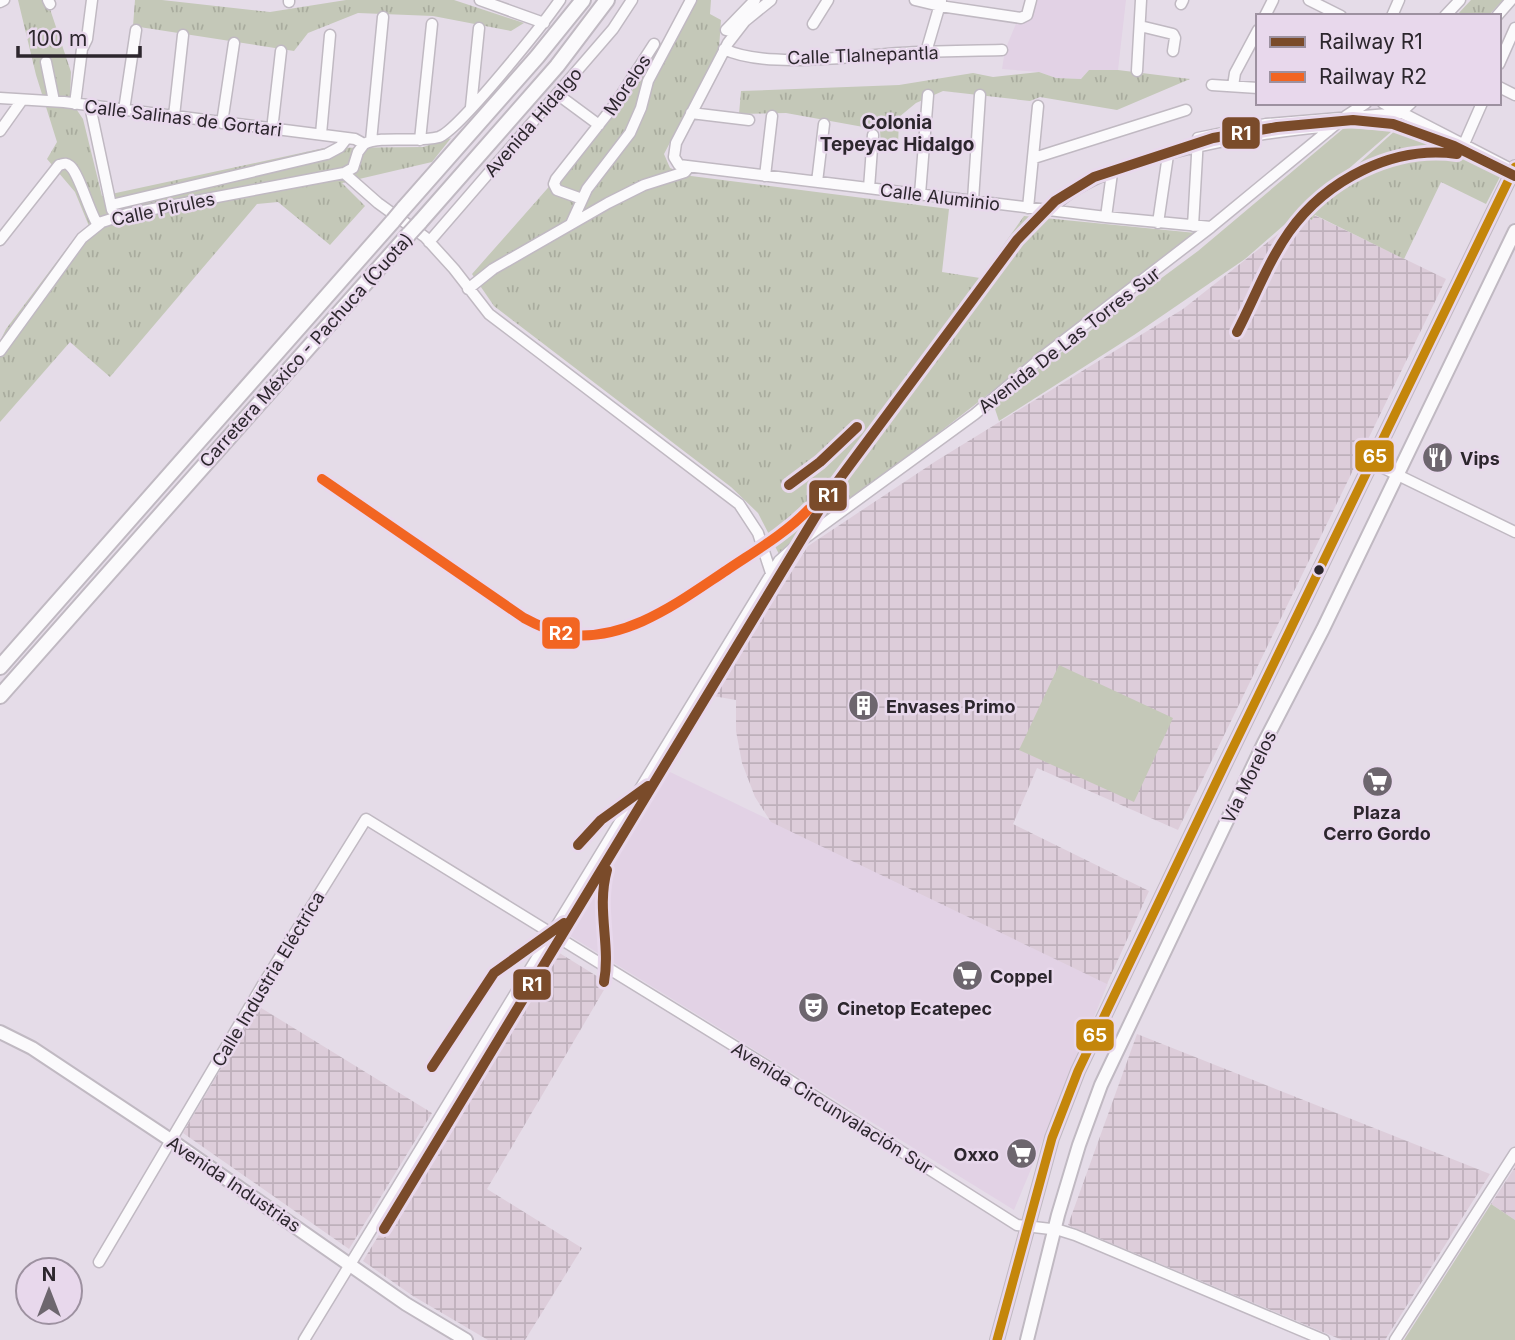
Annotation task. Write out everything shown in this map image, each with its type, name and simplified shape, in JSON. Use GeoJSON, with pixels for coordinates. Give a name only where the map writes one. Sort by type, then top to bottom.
{"type":"FeatureCollection","features":[{"type":"Feature","properties":{"kind":"highway","name":"Carretera México - Pachuca (Cuota)"},"geometry":{"type":"LineString","coordinates":[[0,667],[537,57],[583,0]]}},
{"type":"Feature","properties":{"kind":"highway","name":"Carretera México - Pachuca (Cuota)"},"geometry":{"type":"LineString","coordinates":[[0,696],[557,66],[607,0]]}},
{"type":"Feature","properties":{"kind":"main road","name":"Vía Morelos"},"geometry":{"type":"LineString","coordinates":[[998,1340],[1052,1138],[1094,1035],[1514,169]]}},
{"type":"Feature","properties":{"kind":"main road","name":"Vía Morelos"},"geometry":{"type":"LineString","coordinates":[[1027,1340],[1079,1145],[1101,1085],[1515,231]]}},
{"type":"Feature","properties":{"kind":"main road","name":"Avenida Industrias"},"geometry":{"type":"LineString","coordinates":[[0,1032],[26,1044],[172,1140],[406,1304],[466,1340]]}},
{"type":"Feature","properties":{"kind":"street"},"geometry":{"type":"LineString","coordinates":[[75,104],[92,0]]}},
{"type":"Feature","properties":{"kind":"street"},"geometry":{"type":"LineString","coordinates":[[481,0],[544,23]]}},
{"type":"Feature","properties":{"kind":"street"},"geometry":{"type":"LineString","coordinates":[[367,142],[420,140],[445,134],[544,23],[560,0]]}},
{"type":"Feature","properties":{"kind":"street","name":"Avenida Hidalgo"},"geometry":{"type":"LineString","coordinates":[[429,242],[613,29],[632,0]]}},
{"type":"Feature","properties":{"kind":"street"},"geometry":{"type":"LineString","coordinates":[[571,224],[582,199],[630,133],[653,70],[691,0]]}},
{"type":"Feature","properties":{"kind":"street"},"geometry":{"type":"LineString","coordinates":[[755,0],[726,30],[730,31],[771,0]]}},
{"type":"Feature","properties":{"kind":"street"},"geometry":{"type":"LineString","coordinates":[[813,24],[828,0]]}},
{"type":"Feature","properties":{"kind":"street"},"geometry":{"type":"LineString","coordinates":[[915,0],[1017,18],[1027,15],[1031,0]]}},
{"type":"Feature","properties":{"kind":"street"},"geometry":{"type":"LineString","coordinates":[[1137,71],[1142,0]]}},
{"type":"Feature","properties":{"kind":"street"},"geometry":{"type":"LineString","coordinates":[[1309,0],[1337,14]]}},
{"type":"Feature","properties":{"kind":"street"},"geometry":{"type":"LineString","coordinates":[[1448,14],[1460,0]]}},
{"type":"Feature","properties":{"kind":"street"},"geometry":{"type":"LineString","coordinates":[[1499,14],[1511,0]]}},
{"type":"Feature","properties":{"kind":"street"},"geometry":{"type":"LineString","coordinates":[[926,52],[940,3]]}},
{"type":"Feature","properties":{"kind":"street"},"geometry":{"type":"LineString","coordinates":[[383,17],[367,142],[358,152],[353,168],[344,173],[429,242],[489,314],[739,504],[758,533],[771,573]]}},
{"type":"Feature","properties":{"kind":"street"},"geometry":{"type":"LineString","coordinates":[[745,21],[724,49],[691,113],[750,120]]}},
{"type":"Feature","properties":{"kind":"street"},"geometry":{"type":"LineString","coordinates":[[420,140],[432,24]]}},
{"type":"Feature","properties":{"kind":"street"},"geometry":{"type":"LineString","coordinates":[[1140,26],[1173,34],[1173,51]]}},
{"type":"Feature","properties":{"kind":"street"},"geometry":{"type":"LineString","coordinates":[[471,108],[479,28]]}},
{"type":"Feature","properties":{"kind":"street"},"geometry":{"type":"LineString","coordinates":[[1501,60],[1515,29]]}},
{"type":"Feature","properties":{"kind":"street"},"geometry":{"type":"LineString","coordinates":[[124,110],[136,30]]}},
{"type":"Feature","properties":{"kind":"street"},"geometry":{"type":"LineString","coordinates":[[174,116],[183,35]]}},
{"type":"Feature","properties":{"kind":"street"},"geometry":{"type":"LineString","coordinates":[[321,134],[330,35]]}},
{"type":"Feature","properties":{"kind":"street"},"geometry":{"type":"LineString","coordinates":[[222,123],[233,43]]}},
{"type":"Feature","properties":{"kind":"street","name":"Morelos"},"geometry":{"type":"LineString","coordinates":[[582,199],[557,190],[554,184],[556,179],[617,103],[654,44]]}},
{"type":"Feature","properties":{"kind":"street"},"geometry":{"type":"LineString","coordinates":[[1233,86],[1235,73],[1254,45]]}},
{"type":"Feature","properties":{"kind":"street","name":"Calle Tlalnepantla"},"geometry":{"type":"LineString","coordinates":[[724,49],[744,57],[803,59],[1002,50]]}},
{"type":"Feature","properties":{"kind":"street"},"geometry":{"type":"LineString","coordinates":[[272,130],[281,51]]}},
{"type":"Feature","properties":{"kind":"street"},"geometry":{"type":"LineString","coordinates":[[46,62],[54,102]]}},
{"type":"Feature","properties":{"kind":"street"},"geometry":{"type":"LineString","coordinates":[[1212,85],[1256,88]]}},
{"type":"Feature","properties":{"kind":"street","name":"Morelos"},"geometry":{"type":"LineString","coordinates":[[557,94],[599,125]]}},
{"type":"Feature","properties":{"kind":"street"},"geometry":{"type":"LineString","coordinates":[[920,194],[928,95]]}},
{"type":"Feature","properties":{"kind":"street"},"geometry":{"type":"LineString","coordinates":[[973,200],[980,95]]}},
{"type":"Feature","properties":{"kind":"street","name":"Calle Salinas de Gortari"},"geometry":{"type":"LineString","coordinates":[[0,98],[75,104],[367,142]]}},
{"type":"Feature","properties":{"kind":"street"},"geometry":{"type":"LineString","coordinates":[[0,131],[22,100]]}},
{"type":"Feature","properties":{"kind":"street","name":"Avenida De Las Torres Sur"},"geometry":{"type":"LineString","coordinates":[[304,1340],[771,573],[787,553],[975,414],[1041,358],[1363,105]]}},
{"type":"Feature","properties":{"kind":"street"},"geometry":{"type":"LineString","coordinates":[[1386,105],[1514,169]]}},
{"type":"Feature","properties":{"kind":"street"},"geometry":{"type":"LineString","coordinates":[[1051,210],[1071,192],[1112,173],[1242,127],[1400,113],[1409,105]]}},
{"type":"Feature","properties":{"kind":"street"},"geometry":{"type":"LineString","coordinates":[[1464,144],[1481,105]]}},
{"type":"Feature","properties":{"kind":"street"},"geometry":{"type":"LineString","coordinates":[[90,106],[113,218]]}},
{"type":"Feature","properties":{"kind":"street"},"geometry":{"type":"LineString","coordinates":[[1028,208],[1038,106]]}},
{"type":"Feature","properties":{"kind":"street"},"geometry":{"type":"LineString","coordinates":[[1034,158],[1186,110]]}},
{"type":"Feature","properties":{"kind":"street","name":"Calle Aluminio"},"geometry":{"type":"LineString","coordinates":[[691,113],[676,144],[674,157],[680,165],[689,167],[1211,227]]}},
{"type":"Feature","properties":{"kind":"street"},"geometry":{"type":"LineString","coordinates":[[765,176],[772,116]]}},
{"type":"Feature","properties":{"kind":"street"},"geometry":{"type":"LineString","coordinates":[[817,182],[824,124]]}},
{"type":"Feature","properties":{"kind":"street"},"geometry":{"type":"LineString","coordinates":[[1197,142],[1324,127],[1328,131]]}},
{"type":"Feature","properties":{"kind":"street"},"geometry":{"type":"LineString","coordinates":[[869,188],[873,135]]}},
{"type":"Feature","properties":{"kind":"street","name":"Calle Pirules"},"geometry":{"type":"LineString","coordinates":[[111,205],[327,154],[340,147],[347,138]]}},
{"type":"Feature","properties":{"kind":"street"},"geometry":{"type":"LineString","coordinates":[[1193,226],[1197,142]]}},
{"type":"Feature","properties":{"kind":"street"},"geometry":{"type":"LineString","coordinates":[[1158,222],[1168,155]]}},
{"type":"Feature","properties":{"kind":"street"},"geometry":{"type":"LineString","coordinates":[[0,240],[59,165],[65,164],[73,169],[98,225]]}},
{"type":"Feature","properties":{"kind":"street"},"geometry":{"type":"LineString","coordinates":[[468,289],[493,269],[571,224],[644,185],[685,172],[689,167]]}},
{"type":"Feature","properties":{"kind":"street"},"geometry":{"type":"LineString","coordinates":[[268,168],[269,187]]}},
{"type":"Feature","properties":{"kind":"street","name":"Calle Pirules"},"geometry":{"type":"LineString","coordinates":[[0,351],[69,255],[87,233],[98,225],[113,218],[344,173]]}},
{"type":"Feature","properties":{"kind":"street"},"geometry":{"type":"LineString","coordinates":[[1106,217],[1112,173]]}},
{"type":"Feature","properties":{"kind":"street"},"geometry":{"type":"LineString","coordinates":[[1371,462],[1515,532]]}},
{"type":"Feature","properties":{"kind":"street","name":"Avenida Circunvalación Sur"},"geometry":{"type":"LineString","coordinates":[[366,819],[1017,1225],[1055,1229],[1075,1235],[1324,1340]]}},
{"type":"Feature","properties":{"kind":"street","name":"Calle Industria Eléctrica"},"geometry":{"type":"LineString","coordinates":[[99,1262],[261,986],[366,819]]}},
{"type":"Feature","properties":{"kind":"street"},"geometry":{"type":"LineString","coordinates":[[1395,1340],[1515,1153]]}},
{"type":"Feature","properties":{"kind":"shaded area"},"geometry":{"type":"Polygon","coordinates":[[[1026,0],[1126,0],[1118,70],[1089,70],[1081,79],[1056,78],[1039,72],[1002,69],[1005,50],[1026,0]]]}},
{"type":"Feature","properties":{"kind":"shaded area"},"geometry":{"type":"Polygon","coordinates":[[[1302,215],[1312,220],[1314,215],[1446,279],[1178,830],[1037,768],[1013,824],[1149,891],[1107,984],[771,822],[755,797],[742,763],[736,731],[736,700],[713,696],[808,546],[936,461],[1183,309],[1302,215]]]}},
{"type":"Feature","properties":{"kind":"shaded area"},"geometry":{"type":"Polygon","coordinates":[[[668,771],[1108,983],[1014,1210],[567,934],[668,771]]]}},
{"type":"Feature","properties":{"kind":"shaded area"},"geometry":{"type":"Polygon","coordinates":[[[553,949],[608,983],[487,1189],[582,1248],[525,1340],[488,1340],[413,1296],[363,1261],[553,949]]]}},
{"type":"Feature","properties":{"kind":"shaded area"},"geometry":{"type":"Polygon","coordinates":[[[258,1006],[432,1113],[349,1249],[183,1133],[258,1006]]]}},
{"type":"Feature","properties":{"kind":"shaded area"},"geometry":{"type":"Polygon","coordinates":[[[1137,1034],[1490,1174],[1385,1340],[1342,1340],[1068,1225],[1137,1034]]]}},
{"type":"Feature","properties":{"kind":"shaded area"},"geometry":{"type":"Polygon","coordinates":[[[1515,1167],[1515,1220],[1491,1204],[1515,1167]]]}},
{"type":"Feature","properties":{"kind":"green space"},"geometry":{"type":"Polygon","coordinates":[[[18,0],[47,0],[71,72],[70,100],[83,119],[102,196],[324,148],[423,147],[451,138],[432,162],[342,183],[365,206],[330,245],[278,202],[257,204],[110,377],[70,342],[0,422],[0,341],[6,329],[70,244],[89,226],[75,192],[47,159],[57,142],[36,75],[18,0]]]}},
{"type":"Feature","properties":{"kind":"green space"},"geometry":{"type":"Polygon","coordinates":[[[135,0],[162,0],[270,12],[346,0],[454,0],[524,23],[511,31],[433,16],[358,13],[308,33],[294,51],[133,26],[135,0]]]}},
{"type":"Feature","properties":{"kind":"green space"},"geometry":{"type":"Polygon","coordinates":[[[689,0],[711,0],[710,14],[721,20],[719,49],[664,154],[670,168],[691,176],[949,209],[942,272],[980,278],[1024,216],[1196,233],[780,556],[758,513],[731,487],[494,306],[472,274],[628,97],[689,0]]]}},
{"type":"Feature","properties":{"kind":"green space"},"geometry":{"type":"Polygon","coordinates":[[[1471,0],[1503,0],[1490,14],[1458,14],[1471,0]]]}},
{"type":"Feature","properties":{"kind":"green space"},"geometry":{"type":"Polygon","coordinates":[[[1089,70],[1118,70],[1190,79],[1117,110],[1040,97],[1030,101],[943,91],[916,103],[899,117],[898,147],[881,145],[880,130],[786,113],[739,114],[741,91],[899,85],[973,73],[993,77],[1039,72],[1056,78],[1081,79],[1089,70]]]}},
{"type":"Feature","properties":{"kind":"green space"},"geometry":{"type":"Polygon","coordinates":[[[1344,128],[1392,131],[1245,259],[1134,335],[999,421],[993,403],[1198,251],[1344,128]]]}},
{"type":"Feature","properties":{"kind":"green space"},"geometry":{"type":"Polygon","coordinates":[[[1398,128],[1458,146],[1501,175],[1486,204],[1441,182],[1404,259],[1315,215],[1312,220],[1302,215],[1398,128]]]}},
{"type":"Feature","properties":{"kind":"green space"},"geometry":{"type":"Polygon","coordinates":[[[1059,665],[1173,718],[1134,802],[1019,750],[1059,665]]]}},
{"type":"Feature","properties":{"kind":"green space"},"geometry":{"type":"Polygon","coordinates":[[[1491,1204],[1515,1220],[1515,1340],[1404,1340],[1491,1204]]]}},
{"type":"Feature","properties":{"kind":"rail line","name":"R1"},"geometry":{"type":"LineString","coordinates":[[384,1229],[832,489],[1017,240],[1055,201],[1094,177],[1213,138],[1277,127],[1353,120],[1393,124],[1454,146],[1515,176]]}},
{"type":"Feature","properties":{"kind":"rail line","name":"R1"},"geometry":{"type":"LineString","coordinates":[[1237,332],[1281,244],[1304,213],[1322,197],[1342,182],[1385,161],[1409,155],[1457,154]]}},
{"type":"Feature","properties":{"kind":"rail line","name":"R1"},"geometry":{"type":"LineString","coordinates":[[789,485],[820,462],[857,427]]}},
{"type":"Feature","properties":{"kind":"rail line","name":"R2"},"geometry":{"type":"LineString","coordinates":[[322,479],[524,618],[564,634],[609,633],[671,607],[770,542],[809,509]]}},
{"type":"Feature","properties":{"kind":"rail line","name":"R1"},"geometry":{"type":"LineString","coordinates":[[578,845],[601,820],[648,786]]}},
{"type":"Feature","properties":{"kind":"rail line","name":"R1"},"geometry":{"type":"LineString","coordinates":[[604,982],[606,954],[603,899],[607,870]]}},
{"type":"Feature","properties":{"kind":"rail line","name":"R1"},"geometry":{"type":"LineString","coordinates":[[432,1067],[494,973],[564,923]]}},
{"type":"Feature","properties":{"kind":"transit line","name":"65"},"geometry":{"type":"LineString","coordinates":[[997,1340],[1052,1138],[1078,1071],[1515,167]]}},
{"type":"Feature","properties":{"kind":"place","name":"Vips"},"geometry":{"type":"Point","coordinates":[1437,458]}},
{"type":"Feature","properties":{"kind":"place","name":"Envases Primo"},"geometry":{"type":"Point","coordinates":[863,706]}},
{"type":"Feature","properties":{"kind":"place","name":"Plaza Cerro Gordo"},"geometry":{"type":"Point","coordinates":[1377,782]}},
{"type":"Feature","properties":{"kind":"place","name":"Coppel"},"geometry":{"type":"Point","coordinates":[967,976]}},
{"type":"Feature","properties":{"kind":"place","name":"Cinetop Ecatepec"},"geometry":{"type":"Point","coordinates":[814,1008]}},
{"type":"Feature","properties":{"kind":"place","name":"Oxxo"},"geometry":{"type":"Point","coordinates":[1022,1154]}},
{"type":"Feature","properties":{"kind":"district","name":"Colonia Tepeyac Hidalgo"},"geometry":{"type":"Point","coordinates":[897,133]}}]}
